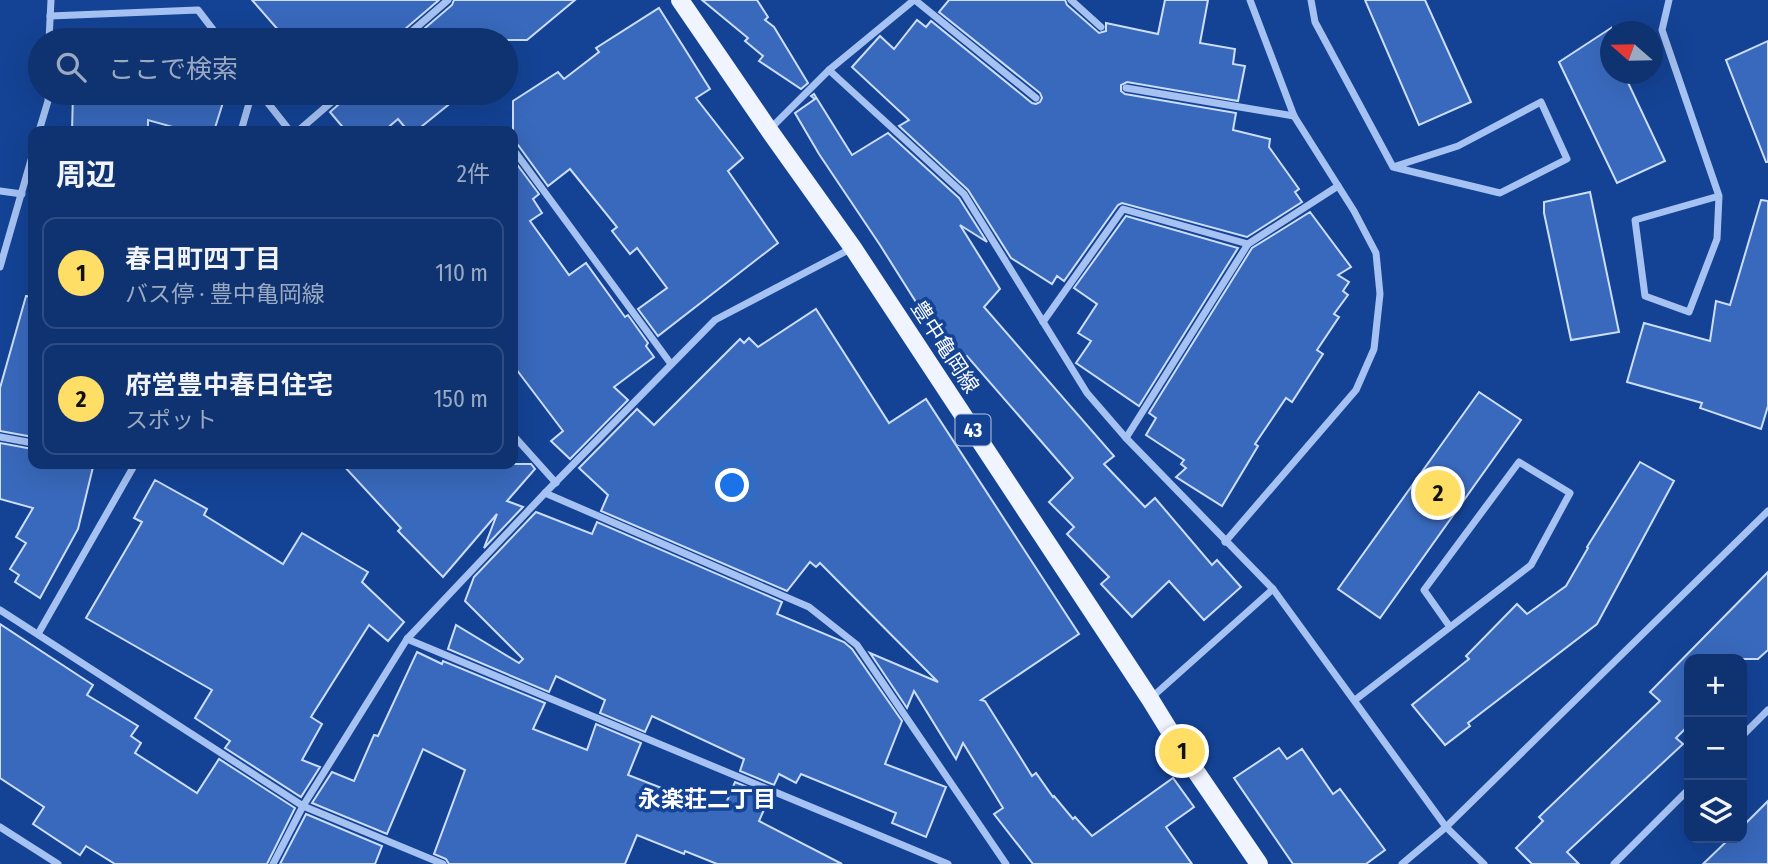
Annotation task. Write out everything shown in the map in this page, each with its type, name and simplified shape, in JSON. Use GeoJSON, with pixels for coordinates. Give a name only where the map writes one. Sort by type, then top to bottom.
{"type":"FeatureCollection","features":[{"type":"Feature","properties":{"kind":"main road","name":"豊中亀岡線"},"geometry":{"type":"LineString","coordinates":[[680,0],[853,248],[1182,751],[1259,864]]}},
{"type":"Feature","properties":{"kind":"street"},"geometry":{"type":"LineString","coordinates":[[50,28],[51,0]]}},
{"type":"Feature","properties":{"kind":"street"},"geometry":{"type":"LineString","coordinates":[[416,28],[448,0]]}},
{"type":"Feature","properties":{"kind":"street"},"geometry":{"type":"LineString","coordinates":[[769,131],[829,70],[914,0],[1036,98]]}},
{"type":"Feature","properties":{"kind":"street"},"geometry":{"type":"LineString","coordinates":[[1071,0],[1101,27]]}},
{"type":"Feature","properties":{"kind":"street"},"geometry":{"type":"LineString","coordinates":[[1225,541],[1356,390],[1374,349],[1380,294],[1376,253],[1354,211],[1294,116],[1250,0]]}},
{"type":"Feature","properties":{"kind":"street"},"geometry":{"type":"LineString","coordinates":[[1311,0],[1315,22],[1393,167],[1500,194],[1567,159],[1541,102],[1458,146],[1393,167]]}},
{"type":"Feature","properties":{"kind":"street"},"geometry":{"type":"LineString","coordinates":[[1669,0],[1662,30],[1719,195],[1717,239],[1689,313],[1645,296],[1635,219],[1719,195]]}},
{"type":"Feature","properties":{"kind":"street"},"geometry":{"type":"LineString","coordinates":[[50,16],[198,10],[212,28]]}},
{"type":"Feature","properties":{"kind":"street"},"geometry":{"type":"LineString","coordinates":[[829,70],[964,194],[1087,393],[1126,438],[1273,589],[1446,827],[1484,864]]}},
{"type":"Feature","properties":{"kind":"street"},"geometry":{"type":"LineString","coordinates":[[1126,88],[1294,116]]}},
{"type":"Feature","properties":{"kind":"street"},"geometry":{"type":"LineString","coordinates":[[40,126],[47,105]]}},
{"type":"Feature","properties":{"kind":"street"},"geometry":{"type":"LineString","coordinates":[[242,126],[249,105]]}},
{"type":"Feature","properties":{"kind":"street"},"geometry":{"type":"LineString","coordinates":[[269,105],[286,126]]}},
{"type":"Feature","properties":{"kind":"street"},"geometry":{"type":"LineString","coordinates":[[304,126],[328,105]]}},
{"type":"Feature","properties":{"kind":"street"},"geometry":{"type":"LineString","coordinates":[[518,156],[671,364]]}},
{"type":"Feature","properties":{"kind":"street"},"geometry":{"type":"LineString","coordinates":[[0,267],[28,172]]}},
{"type":"Feature","properties":{"kind":"street"},"geometry":{"type":"LineString","coordinates":[[1126,438],[1248,244],[1338,186]]}},
{"type":"Feature","properties":{"kind":"street"},"geometry":{"type":"LineString","coordinates":[[0,191],[22,194]]}},
{"type":"Feature","properties":{"kind":"street"},"geometry":{"type":"LineString","coordinates":[[1043,322],[1123,209],[1248,244]]}},
{"type":"Feature","properties":{"kind":"street"},"geometry":{"type":"LineString","coordinates":[[273,864],[303,806],[407,639],[545,493],[715,320],[853,248]]}},
{"type":"Feature","properties":{"kind":"street"},"geometry":{"type":"LineString","coordinates":[[0,437],[28,442]]}},
{"type":"Feature","properties":{"kind":"street"},"geometry":{"type":"LineString","coordinates":[[518,441],[556,483]]}},
{"type":"Feature","properties":{"kind":"street"},"geometry":{"type":"LineString","coordinates":[[1354,700],[1450,627],[1531,565],[1570,493],[1519,462],[1424,590],[1450,627]]}},
{"type":"Feature","properties":{"kind":"street"},"geometry":{"type":"LineString","coordinates":[[38,634],[132,469]]}},
{"type":"Feature","properties":{"kind":"street"},"geometry":{"type":"LineString","coordinates":[[545,493],[809,607],[857,645],[1006,864]]}},
{"type":"Feature","properties":{"kind":"street"},"geometry":{"type":"LineString","coordinates":[[1402,864],[1446,827],[1768,511]]}},
{"type":"Feature","properties":{"kind":"street"},"geometry":{"type":"LineString","coordinates":[[1150,699],[1273,589]]}},
{"type":"Feature","properties":{"kind":"street"},"geometry":{"type":"LineString","coordinates":[[0,610],[303,806],[443,864]]}},
{"type":"Feature","properties":{"kind":"street"},"geometry":{"type":"LineString","coordinates":[[407,639],[948,864]]}},
{"type":"Feature","properties":{"kind":"street"},"geometry":{"type":"LineString","coordinates":[[1747,731],[1768,710]]}},
{"type":"Feature","properties":{"kind":"street"},"geometry":{"type":"LineString","coordinates":[[1614,864],[1684,794]]}},
{"type":"Feature","properties":{"kind":"street"},"geometry":{"type":"LineString","coordinates":[[0,827],[58,864]]}},
{"type":"Feature","properties":{"kind":"building"},"geometry":{"type":"Polygon","coordinates":[[[252,0],[439,0],[406,28],[276,28],[252,0]]]}},
{"type":"Feature","properties":{"kind":"building"},"geometry":{"type":"Polygon","coordinates":[[[454,0],[575,0],[527,40],[518,40],[518,28],[425,28],[452,5],[454,0]]]}},
{"type":"Feature","properties":{"kind":"building"},"geometry":{"type":"Polygon","coordinates":[[[702,0],[757,0],[768,17],[765,20],[774,27],[808,83],[801,89],[759,61],[763,56],[745,41],[748,38],[702,0]]]}},
{"type":"Feature","properties":{"kind":"building"},"geometry":{"type":"Polygon","coordinates":[[[949,0],[1065,0],[1067,5],[1099,33],[1106,31],[1106,23],[1158,34],[1165,0],[1208,0],[1200,43],[1235,49],[1233,64],[1245,66],[1238,101],[1127,82],[1121,85],[1121,91],[1125,94],[1236,113],[1233,130],[1270,139],[1269,147],[1299,189],[1295,192],[1302,202],[1247,237],[1122,203],[1064,281],[1057,276],[1052,284],[1011,258],[968,190],[899,126],[909,120],[852,67],[880,36],[894,49],[917,20],[926,27],[931,21],[1032,103],[1040,102],[1040,93],[939,12],[949,0]]]}},
{"type":"Feature","properties":{"kind":"building"},"geometry":{"type":"Polygon","coordinates":[[[1365,0],[1425,0],[1471,102],[1419,125],[1365,0]]]}},
{"type":"Feature","properties":{"kind":"building"},"geometry":{"type":"Polygon","coordinates":[[[659,8],[710,89],[696,98],[743,158],[728,171],[778,243],[658,336],[638,309],[667,288],[637,248],[630,254],[612,231],[617,227],[570,169],[548,186],[518,145],[518,126],[513,126],[513,105],[518,105],[518,98],[558,72],[564,79],[599,52],[596,48],[659,8]]]}},
{"type":"Feature","properties":{"kind":"building"},"geometry":{"type":"Polygon","coordinates":[[[1600,35],[1600,84],[1629,84],[1665,161],[1617,183],[1559,62],[1600,35]]]}},
{"type":"Feature","properties":{"kind":"building"},"geometry":{"type":"Polygon","coordinates":[[[1768,41],[1768,162],[1766,162],[1726,60],[1768,41]]]}},
{"type":"Feature","properties":{"kind":"building"},"geometry":{"type":"Polygon","coordinates":[[[814,94],[852,155],[888,133],[959,198],[987,242],[960,225],[1000,289],[984,307],[1114,456],[1104,464],[1145,507],[1155,498],[1212,565],[1217,560],[1241,587],[1204,620],[1169,581],[1132,617],[1101,584],[1109,577],[1067,534],[1074,527],[1049,502],[1073,478],[967,356],[955,364],[795,113],[815,99],[811,96],[814,94]]]}},
{"type":"Feature","properties":{"kind":"building"},"geometry":{"type":"Polygon","coordinates":[[[73,105],[222,105],[216,126],[169,126],[148,120],[148,126],[72,126],[73,105]]]}},
{"type":"Feature","properties":{"kind":"building"},"geometry":{"type":"Polygon","coordinates":[[[338,105],[448,105],[422,126],[404,126],[398,119],[390,126],[342,126],[330,112],[338,105]]]}},
{"type":"Feature","properties":{"kind":"building"},"geometry":{"type":"Polygon","coordinates":[[[518,166],[539,194],[533,199],[542,213],[530,221],[569,275],[586,263],[625,317],[628,315],[648,343],[646,346],[654,357],[614,387],[628,400],[570,459],[551,441],[563,431],[518,372],[518,166]]]}},
{"type":"Feature","properties":{"kind":"building"},"geometry":{"type":"Polygon","coordinates":[[[1590,192],[1619,332],[1571,340],[1544,213],[1544,202],[1590,192]]]}},
{"type":"Feature","properties":{"kind":"building"},"geometry":{"type":"Polygon","coordinates":[[[1761,200],[1768,201],[1768,406],[1761,429],[1700,408],[1702,403],[1627,382],[1644,323],[1710,341],[1716,301],[1730,305],[1761,200]]]}},
{"type":"Feature","properties":{"kind":"building"},"geometry":{"type":"Polygon","coordinates":[[[1310,212],[1351,267],[1338,275],[1349,282],[1343,291],[1348,295],[1334,314],[1339,317],[1317,350],[1323,354],[1292,402],[1286,398],[1255,444],[1258,446],[1222,506],[1176,477],[1186,468],[1181,464],[1184,460],[1146,435],[1156,418],[1149,413],[1252,248],[1310,212]]]}},
{"type":"Feature","properties":{"kind":"building"},"geometry":{"type":"Polygon","coordinates":[[[1126,216],[1238,248],[1139,406],[1076,363],[1091,341],[1078,333],[1097,304],[1074,288],[1126,216]]]}},
{"type":"Feature","properties":{"kind":"building"},"geometry":{"type":"Polygon","coordinates":[[[28,296],[28,436],[0,431],[0,388],[28,296]]]}},
{"type":"Feature","properties":{"kind":"building"},"geometry":{"type":"Polygon","coordinates":[[[816,309],[889,423],[926,399],[1079,634],[981,700],[985,701],[1032,776],[1036,773],[1053,797],[1092,836],[1173,778],[1194,807],[1166,827],[1192,864],[1033,864],[994,814],[1003,808],[963,743],[956,759],[914,691],[907,708],[870,653],[938,682],[820,563],[816,567],[810,562],[787,591],[601,511],[608,495],[579,468],[637,409],[654,425],[740,339],[744,343],[749,338],[758,347],[816,309]]]}},
{"type":"Feature","properties":{"kind":"building"},"geometry":{"type":"Polygon","coordinates":[[[1479,392],[1521,420],[1380,618],[1338,589],[1479,392]]]}},
{"type":"Feature","properties":{"kind":"building"},"geometry":{"type":"Polygon","coordinates":[[[0,443],[28,448],[28,469],[93,469],[78,529],[40,598],[15,582],[19,575],[10,569],[26,543],[16,537],[33,508],[0,499],[0,443]]]}},
{"type":"Feature","properties":{"kind":"building"},"geometry":{"type":"Polygon","coordinates":[[[1640,462],[1674,481],[1597,624],[1468,723],[1470,726],[1445,745],[1412,705],[1469,659],[1466,656],[1517,604],[1527,614],[1566,586],[1640,462]]]}},
{"type":"Feature","properties":{"kind":"building"},"geometry":{"type":"Polygon","coordinates":[[[518,464],[531,464],[535,469],[507,501],[523,507],[484,548],[497,514],[443,577],[398,531],[401,528],[347,469],[518,469],[518,464]]]}},
{"type":"Feature","properties":{"kind":"building"},"geometry":{"type":"Polygon","coordinates":[[[155,480],[207,509],[204,515],[283,564],[302,533],[368,572],[362,582],[404,622],[388,641],[369,625],[311,717],[322,724],[302,760],[320,767],[301,797],[225,748],[230,741],[195,718],[212,690],[86,618],[142,522],[134,518],[155,480]]]}},
{"type":"Feature","properties":{"kind":"building"},"geometry":{"type":"Polygon","coordinates":[[[536,512],[592,534],[597,522],[782,602],[777,614],[844,642],[852,649],[902,721],[885,764],[946,787],[926,837],[892,823],[896,813],[801,774],[796,783],[779,774],[774,785],[740,771],[744,759],[652,716],[645,732],[600,713],[605,700],[556,676],[549,692],[448,649],[456,625],[519,663],[523,659],[465,601],[474,577],[536,512]]]}},
{"type":"Feature","properties":{"kind":"building"},"geometry":{"type":"Polygon","coordinates":[[[1768,572],[1768,650],[1758,659],[1747,659],[1747,654],[1687,654],[1768,572]]]}},
{"type":"Feature","properties":{"kind":"building"},"geometry":{"type":"Polygon","coordinates":[[[0,624],[93,685],[87,695],[138,726],[131,736],[141,743],[135,753],[197,793],[219,759],[295,808],[267,864],[115,864],[86,846],[80,855],[33,824],[44,807],[0,778],[0,624]]]}},
{"type":"Feature","properties":{"kind":"building"},"geometry":{"type":"Polygon","coordinates":[[[417,652],[545,703],[533,729],[587,750],[596,724],[641,743],[628,775],[713,808],[715,804],[724,808],[735,782],[770,796],[759,821],[842,864],[717,864],[637,835],[625,864],[449,864],[446,859],[434,854],[465,770],[423,749],[387,834],[312,803],[332,772],[354,781],[374,735],[378,736],[417,652]]]}},
{"type":"Feature","properties":{"kind":"building"},"geometry":{"type":"Polygon","coordinates":[[[1684,657],[1684,730],[1676,738],[1683,744],[1567,852],[1579,864],[1532,864],[1516,848],[1543,821],[1539,817],[1660,701],[1650,692],[1684,657]]]}},
{"type":"Feature","properties":{"kind":"building"},"geometry":{"type":"Polygon","coordinates":[[[1279,748],[1287,759],[1302,749],[1333,794],[1340,789],[1385,850],[1366,864],[1293,864],[1234,778],[1279,748]]]}},
{"type":"Feature","properties":{"kind":"building"},"geometry":{"type":"Polygon","coordinates":[[[1768,801],[1768,864],[1703,864],[1725,843],[1747,843],[1747,822],[1768,801]]]}},
{"type":"Feature","properties":{"kind":"building"},"geometry":{"type":"Polygon","coordinates":[[[306,814],[382,846],[375,864],[280,864],[306,814]]]}},
{"type":"Feature","properties":{"kind":"place","name":"府営豊中春日住宅"},"geometry":{"type":"Point","coordinates":[1438,493]}},
{"type":"Feature","properties":{"kind":"place","name":"春日町四丁目"},"geometry":{"type":"Point","coordinates":[1182,751]}},
{"type":"Feature","properties":{"kind":"district","name":"永楽荘二丁目"},"geometry":{"type":"Point","coordinates":[707,799]}}]}
